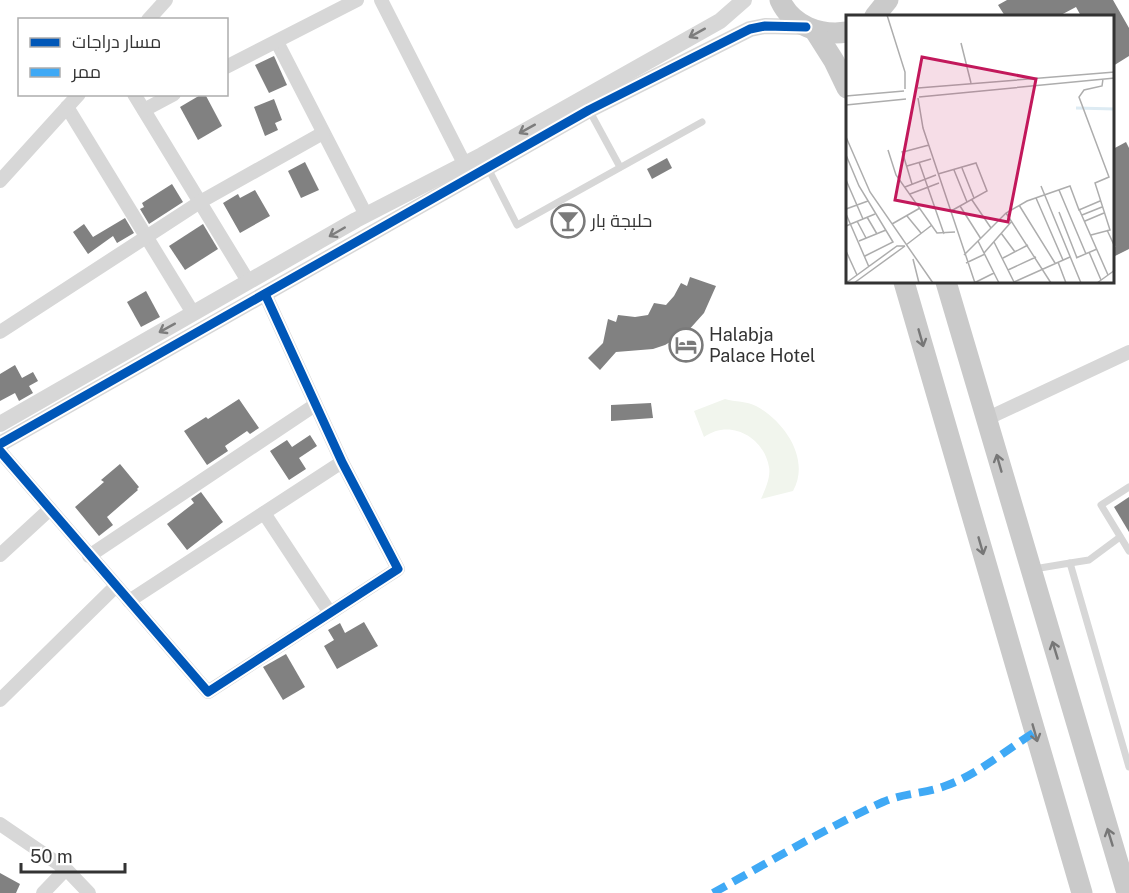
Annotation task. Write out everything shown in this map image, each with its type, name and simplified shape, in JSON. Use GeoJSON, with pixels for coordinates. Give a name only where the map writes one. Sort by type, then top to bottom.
{"type":"FeatureCollection","features":[{"type":"Feature","properties":{"kind":"main road"},"geometry":{"type":"LineString","coordinates":[[780,0],[793,18],[811,29],[834,34],[846,32]]}},
{"type":"Feature","properties":{"kind":"main road"},"geometry":{"type":"LineString","coordinates":[[811,29],[834,61],[846,86]]}},
{"type":"Feature","properties":{"kind":"main road"},"geometry":{"type":"LineString","coordinates":[[905,284],[1082,893]]}},
{"type":"Feature","properties":{"kind":"main road"},"geometry":{"type":"LineString","coordinates":[[947,284],[1127,893]]}},
{"type":"Feature","properties":{"kind":"street"},"geometry":{"type":"LineString","coordinates":[[150,18],[166,0]]}},
{"type":"Feature","properties":{"kind":"street"},"geometry":{"type":"LineString","coordinates":[[228,66],[357,0]]}},
{"type":"Feature","properties":{"kind":"street"},"geometry":{"type":"LineString","coordinates":[[381,0],[468,170]]}},
{"type":"Feature","properties":{"kind":"street"},"geometry":{"type":"LineString","coordinates":[[0,444],[265,294],[468,170],[586,104],[720,21],[744,0]]}},
{"type":"Feature","properties":{"kind":"street"},"geometry":{"type":"LineString","coordinates":[[586,104],[750,30],[765,26],[811,29]]}},
{"type":"Feature","properties":{"kind":"street"},"geometry":{"type":"LineString","coordinates":[[277,42],[366,215]]}},
{"type":"Feature","properties":{"kind":"street"},"geometry":{"type":"LineString","coordinates":[[0,181],[77,96]]}},
{"type":"Feature","properties":{"kind":"street"},"geometry":{"type":"LineString","coordinates":[[135,96],[248,281]]}},
{"type":"Feature","properties":{"kind":"street"},"geometry":{"type":"LineString","coordinates":[[144,110],[170,96]]}},
{"type":"Feature","properties":{"kind":"street"},"geometry":{"type":"LineString","coordinates":[[67,107],[194,313]]}},
{"type":"Feature","properties":{"kind":"street"},"geometry":{"type":"LineString","coordinates":[[0,332],[200,202],[323,133]]}},
{"type":"Feature","properties":{"kind":"street"},"geometry":{"type":"LineString","coordinates":[[0,424],[366,215],[468,170]]}},
{"type":"Feature","properties":{"kind":"street"},"geometry":{"type":"LineString","coordinates":[[0,451],[208,692],[398,569],[342,462],[265,294]]}},
{"type":"Feature","properties":{"kind":"street"},"geometry":{"type":"LineString","coordinates":[[127,351],[136,366]]}},
{"type":"Feature","properties":{"kind":"street"},"geometry":{"type":"LineString","coordinates":[[986,419],[1129,352]]}},
{"type":"Feature","properties":{"kind":"street"},"geometry":{"type":"LineString","coordinates":[[89,556],[315,405]]}},
{"type":"Feature","properties":{"kind":"street"},"geometry":{"type":"LineString","coordinates":[[129,601],[342,462]]}},
{"type":"Feature","properties":{"kind":"street"},"geometry":{"type":"LineString","coordinates":[[0,555],[50,509]]}},
{"type":"Feature","properties":{"kind":"street"},"geometry":{"type":"LineString","coordinates":[[264,513],[330,613]]}},
{"type":"Feature","properties":{"kind":"street"},"geometry":{"type":"LineString","coordinates":[[0,700],[116,586]]}},
{"type":"Feature","properties":{"kind":"street"},"geometry":{"type":"LineString","coordinates":[[0,824],[66,869],[89,893]]}},
{"type":"Feature","properties":{"kind":"street"},"geometry":{"type":"LineString","coordinates":[[43,893],[66,869]]}},
{"type":"Feature","properties":{"kind":"lane"},"geometry":{"type":"LineString","coordinates":[[586,104],[620,167]]}},
{"type":"Feature","properties":{"kind":"lane"},"geometry":{"type":"LineString","coordinates":[[485,161],[517,225],[702,122]]}},
{"type":"Feature","properties":{"kind":"lane"},"geometry":{"type":"LineString","coordinates":[[1129,487],[1101,505],[1129,551]]}},
{"type":"Feature","properties":{"kind":"lane"},"geometry":{"type":"LineString","coordinates":[[1031,569],[1089,560],[1120,537]]}},
{"type":"Feature","properties":{"kind":"lane"},"geometry":{"type":"LineString","coordinates":[[1070,563],[1129,767]]}},
{"type":"Feature","properties":{"kind":"shaded area"},"geometry":{"type":"Polygon","coordinates":[[[725,399],[756,406],[785,431],[797,454],[799,466],[798,479],[793,491],[761,499],[766,488],[769,467],[766,456],[753,439],[735,430],[724,429],[704,437],[694,411],[725,399]]]}},
{"type":"Feature","properties":{"kind":"building"},"geometry":{"type":"Polygon","coordinates":[[[1007,0],[1113,0],[1129,28],[1129,56],[1114,65],[1114,15],[1080,15],[1076,7],[1061,15],[1004,15],[998,5],[1007,0]]]}},
{"type":"Feature","properties":{"kind":"building"},"geometry":{"type":"Polygon","coordinates":[[[274,56],[287,85],[269,93],[255,65],[274,56]]]}},
{"type":"Feature","properties":{"kind":"building"},"geometry":{"type":"Polygon","coordinates":[[[199,96],[206,96],[222,126],[198,140],[180,107],[199,96]]]}},
{"type":"Feature","properties":{"kind":"building"},"geometry":{"type":"Polygon","coordinates":[[[274,99],[282,120],[275,123],[278,130],[265,136],[254,107],[274,99]]]}},
{"type":"Feature","properties":{"kind":"building"},"geometry":{"type":"Polygon","coordinates":[[[1126,142],[1129,148],[1129,249],[1114,256],[1114,148],[1126,142]]]}},
{"type":"Feature","properties":{"kind":"building"},"geometry":{"type":"Polygon","coordinates":[[[667,158],[672,168],[652,179],[647,169],[667,158]]]}},
{"type":"Feature","properties":{"kind":"building"},"geometry":{"type":"Polygon","coordinates":[[[305,162],[319,190],[301,198],[288,171],[305,162]]]}},
{"type":"Feature","properties":{"kind":"building"},"geometry":{"type":"Polygon","coordinates":[[[172,184],[183,202],[149,224],[140,209],[144,207],[142,203],[172,184]]]}},
{"type":"Feature","properties":{"kind":"building"},"geometry":{"type":"Polygon","coordinates":[[[255,190],[270,216],[240,233],[223,203],[238,194],[240,198],[255,190]]]}},
{"type":"Feature","properties":{"kind":"building"},"geometry":{"type":"Polygon","coordinates":[[[125,218],[134,233],[117,243],[113,236],[88,254],[73,232],[84,224],[93,237],[125,218]]]}},
{"type":"Feature","properties":{"kind":"building"},"geometry":{"type":"Polygon","coordinates":[[[203,224],[218,249],[185,270],[169,246],[203,224]]]}},
{"type":"Feature","properties":{"kind":"building"},"geometry":{"type":"Polygon","coordinates":[[[690,277],[716,286],[704,313],[687,332],[653,349],[616,352],[600,370],[588,358],[603,343],[608,319],[616,322],[618,315],[635,317],[648,315],[654,303],[666,305],[681,283],[687,286],[690,277]]]}},
{"type":"Feature","properties":{"kind":"building"},"geometry":{"type":"Polygon","coordinates":[[[146,291],[160,317],[141,327],[127,302],[146,291]]]}},
{"type":"Feature","properties":{"kind":"building"},"geometry":{"type":"Polygon","coordinates":[[[15,365],[22,378],[33,372],[38,381],[29,386],[33,393],[19,401],[15,393],[0,401],[0,374],[15,365]]]}},
{"type":"Feature","properties":{"kind":"building"},"geometry":{"type":"Polygon","coordinates":[[[239,399],[259,428],[250,434],[247,431],[225,446],[228,451],[207,465],[184,431],[239,399]]]}},
{"type":"Feature","properties":{"kind":"building"},"geometry":{"type":"Polygon","coordinates":[[[651,403],[653,418],[611,421],[611,405],[651,403]]]}},
{"type":"Feature","properties":{"kind":"building"},"geometry":{"type":"Polygon","coordinates":[[[310,435],[317,446],[299,458],[306,469],[289,480],[270,451],[287,440],[292,447],[310,435]]]}},
{"type":"Feature","properties":{"kind":"building"},"geometry":{"type":"Polygon","coordinates":[[[120,464],[139,487],[107,517],[113,525],[99,536],[75,507],[104,482],[101,480],[120,464]]]}},
{"type":"Feature","properties":{"kind":"building"},"geometry":{"type":"Polygon","coordinates":[[[201,492],[223,522],[187,550],[167,524],[194,503],[191,499],[201,492]]]}},
{"type":"Feature","properties":{"kind":"building"},"geometry":{"type":"Polygon","coordinates":[[[1129,497],[1129,532],[1114,507],[1129,497]]]}},
{"type":"Feature","properties":{"kind":"building"},"geometry":{"type":"Polygon","coordinates":[[[364,622],[378,646],[337,669],[324,646],[334,640],[328,630],[340,623],[345,633],[364,622]]]}},
{"type":"Feature","properties":{"kind":"building"},"geometry":{"type":"Polygon","coordinates":[[[286,654],[305,687],[283,700],[263,667],[286,654]]]}},
{"type":"Feature","properties":{"kind":"building"},"geometry":{"type":"Polygon","coordinates":[[[0,873],[20,884],[16,893],[0,893],[0,873]]]}},
{"type":"Feature","properties":{"kind":"marked path"},"geometry":{"type":"LineString","coordinates":[[713,893],[861,812],[898,797],[937,789],[957,781],[991,762],[1035,732]]}},
{"type":"Feature","properties":{"kind":"cycle path"},"geometry":{"type":"LineString","coordinates":[[0,444],[589,110],[750,29],[765,26],[806,27]]}},
{"type":"Feature","properties":{"kind":"cycle path"},"geometry":{"type":"LineString","coordinates":[[0,451],[208,692],[398,569],[342,462],[265,294]]}},
{"type":"Feature","properties":{"kind":"place","name":"حلبجة بار"},"geometry":{"type":"Point","coordinates":[568,221]}},
{"type":"Feature","properties":{"kind":"place","name":"Halabja Palace Hotel"},"geometry":{"type":"Point","coordinates":[686,345]}}]}
